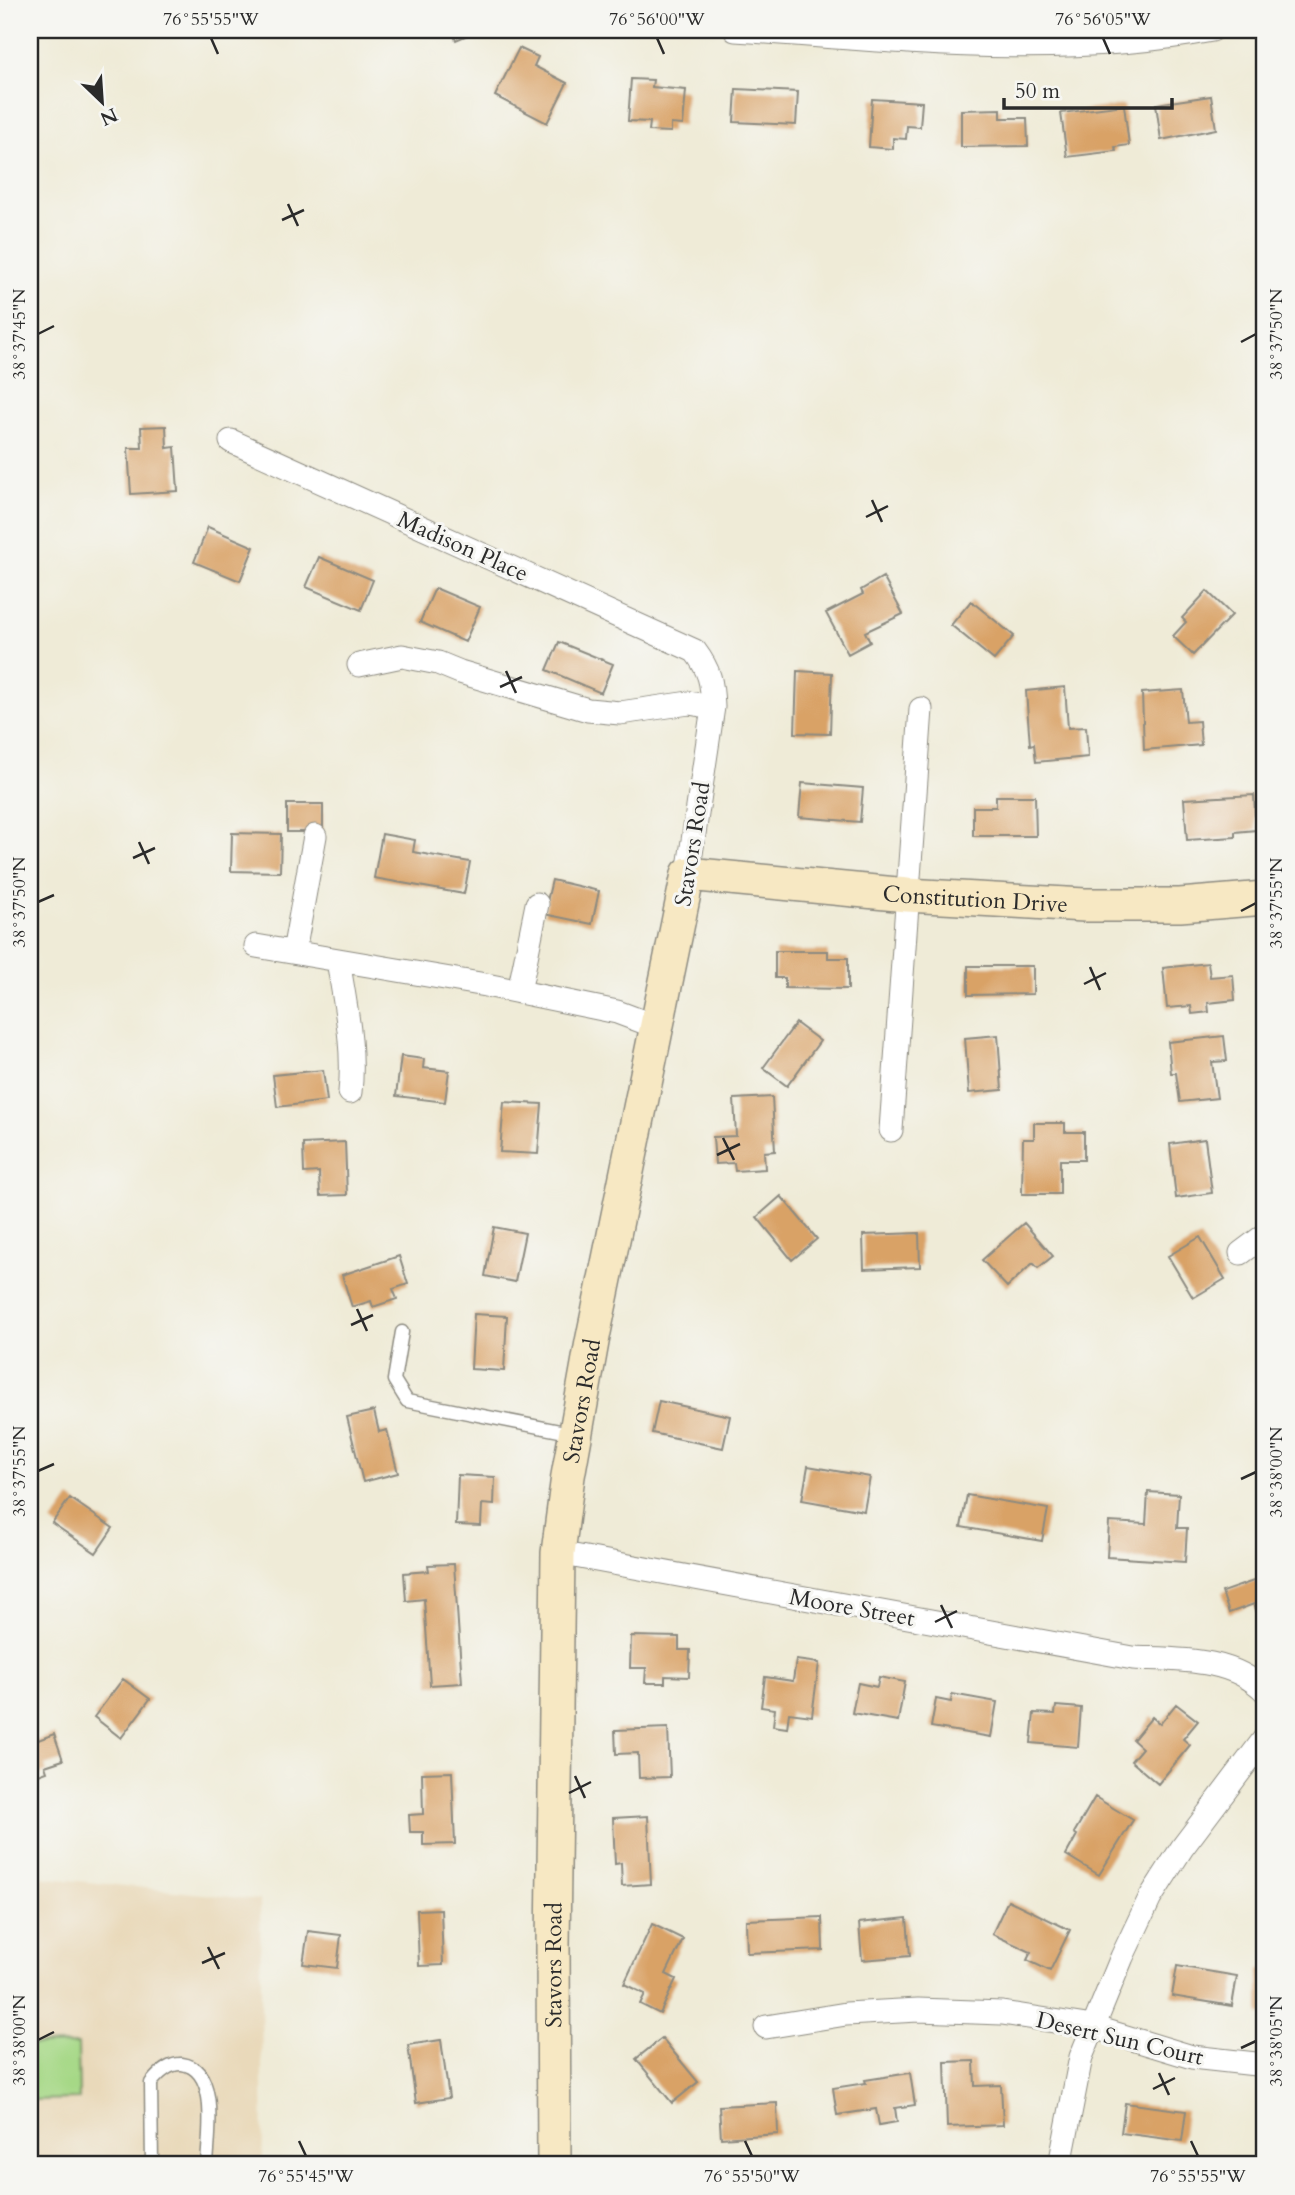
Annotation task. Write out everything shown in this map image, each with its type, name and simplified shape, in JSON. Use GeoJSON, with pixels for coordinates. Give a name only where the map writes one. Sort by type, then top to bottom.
{"type":"FeatureCollection","features":[{"type":"Feature","properties":{"kind":"street"},"geometry":{"type":"LineString","coordinates":[[734,30],[982,45],[1109,43],[1212,30]]}},
{"type":"Feature","properties":{"kind":"street","name":"Madison Place"},"geometry":{"type":"LineString","coordinates":[[231,442],[695,651]]}},
{"type":"Feature","properties":{"kind":"street","name":"Stavors Road"},"geometry":{"type":"LineString","coordinates":[[554,2165],[552,1961],[558,1553],[592,1342],[688,874],[713,707],[712,683],[706,665],[695,651]]}},
{"type":"Feature","properties":{"kind":"street"},"geometry":{"type":"LineString","coordinates":[[359,665],[402,656],[438,663],[588,710],[620,713],[689,703],[713,707]]}},
{"type":"Feature","properties":{"kind":"street"},"geometry":{"type":"LineString","coordinates":[[891,1130],[921,709]]}},
{"type":"Feature","properties":{"kind":"street"},"geometry":{"type":"LineString","coordinates":[[293,952],[315,836]]}},
{"type":"Feature","properties":{"kind":"street","name":"Constitution Drive"},"geometry":{"type":"LineString","coordinates":[[688,874],[907,895],[1086,905],[1180,905],[1265,898]]}},
{"type":"Feature","properties":{"kind":"street"},"geometry":{"type":"LineString","coordinates":[[519,992],[537,904]]}},
{"type":"Feature","properties":{"kind":"street"},"geometry":{"type":"LineString","coordinates":[[256,946],[519,992],[617,1012],[657,1027]]}},
{"type":"Feature","properties":{"kind":"street"},"geometry":{"type":"LineString","coordinates":[[338,960],[352,1048],[350,1092]]}},
{"type":"Feature","properties":{"kind":"street"},"geometry":{"type":"LineString","coordinates":[[1241,1253],[1265,1236]]}},
{"type":"Feature","properties":{"kind":"street","name":"Moore Street"},"geometry":{"type":"LineString","coordinates":[[558,1553],[1133,1658],[1196,1661],[1223,1666],[1243,1675],[1265,1691]]}},
{"type":"Feature","properties":{"kind":"street"},"geometry":{"type":"LineString","coordinates":[[1060,2165],[1081,2057],[1122,1957],[1150,1898],[1190,1838],[1265,1738]]}},
{"type":"Feature","properties":{"kind":"street","name":"Desert Sun Court"},"geometry":{"type":"LineString","coordinates":[[766,2027],[846,2014],[918,2010],[1002,2013],[1093,2027],[1192,2057],[1265,2065]]}},
{"type":"Feature","properties":{"kind":"lane"},"geometry":{"type":"LineString","coordinates":[[402,1332],[394,1380],[407,1401],[576,1434]]}},
{"type":"Feature","properties":{"kind":"lane"},"geometry":{"type":"LineString","coordinates":[[152,2165],[149,2097],[151,2083],[160,2072],[175,2063],[198,2070],[205,2082],[208,2096],[207,2165]]}},
{"type":"Feature","properties":{"kind":"shaded area"},"geometry":{"type":"Polygon","coordinates":[[[30,1876],[260,1900],[263,2165],[30,2165],[30,1876]]]}},
{"type":"Feature","properties":{"kind":"green space"},"geometry":{"type":"Polygon","coordinates":[[[78,2044],[79,2099],[30,2100],[30,2045],[78,2044]]]}},
{"type":"Feature","properties":{"kind":"building"},"geometry":{"type":"Polygon","coordinates":[[[451,30],[479,30],[456,40],[451,30]]]}},
{"type":"Feature","properties":{"kind":"building"},"geometry":{"type":"Polygon","coordinates":[[[519,48],[538,57],[534,66],[567,83],[547,123],[495,96],[519,48]]]}},
{"type":"Feature","properties":{"kind":"building"},"geometry":{"type":"Polygon","coordinates":[[[631,79],[653,80],[652,87],[686,90],[683,125],[671,124],[671,132],[649,131],[650,122],[628,121],[631,79]]]}},
{"type":"Feature","properties":{"kind":"building"},"geometry":{"type":"Polygon","coordinates":[[[736,89],[798,92],[796,125],[734,122],[736,89]]]}},
{"type":"Feature","properties":{"kind":"building"},"geometry":{"type":"Polygon","coordinates":[[[1211,96],[1216,129],[1161,140],[1156,104],[1211,96]]]}},
{"type":"Feature","properties":{"kind":"building"},"geometry":{"type":"Polygon","coordinates":[[[872,99],[922,102],[920,127],[907,126],[906,139],[893,138],[893,149],[869,147],[872,99]]]}},
{"type":"Feature","properties":{"kind":"building"},"geometry":{"type":"Polygon","coordinates":[[[1124,105],[1129,145],[1115,147],[1116,151],[1067,157],[1061,113],[1124,105]]]}},
{"type":"Feature","properties":{"kind":"building"},"geometry":{"type":"Polygon","coordinates":[[[1001,109],[1001,118],[1027,118],[1028,146],[961,147],[961,110],[1001,109]]]}},
{"type":"Feature","properties":{"kind":"building"},"geometry":{"type":"Polygon","coordinates":[[[166,426],[167,448],[175,447],[178,491],[131,494],[128,448],[142,448],[141,427],[166,426]]]}},
{"type":"Feature","properties":{"kind":"building"},"geometry":{"type":"Polygon","coordinates":[[[208,527],[254,547],[240,581],[194,562],[208,527]]]}},
{"type":"Feature","properties":{"kind":"building"},"geometry":{"type":"Polygon","coordinates":[[[319,557],[373,580],[361,610],[306,587],[319,557]]]}},
{"type":"Feature","properties":{"kind":"building"},"geometry":{"type":"Polygon","coordinates":[[[883,577],[903,614],[865,632],[870,642],[848,654],[826,613],[863,594],[861,590],[883,577]]]}},
{"type":"Feature","properties":{"kind":"building"},"geometry":{"type":"Polygon","coordinates":[[[435,588],[480,607],[465,642],[420,622],[435,588]]]}},
{"type":"Feature","properties":{"kind":"building"},"geometry":{"type":"Polygon","coordinates":[[[1207,591],[1232,615],[1193,655],[1173,636],[1186,622],[1182,618],[1207,591]]]}},
{"type":"Feature","properties":{"kind":"building"},"geometry":{"type":"Polygon","coordinates":[[[971,601],[1014,636],[994,660],[951,625],[971,601]]]}},
{"type":"Feature","properties":{"kind":"building"},"geometry":{"type":"Polygon","coordinates":[[[559,642],[613,664],[601,693],[547,670],[559,642]]]}},
{"type":"Feature","properties":{"kind":"building"},"geometry":{"type":"Polygon","coordinates":[[[797,671],[832,673],[830,734],[795,733],[797,671]]]}},
{"type":"Feature","properties":{"kind":"building"},"geometry":{"type":"Polygon","coordinates":[[[1065,687],[1068,728],[1086,727],[1088,757],[1036,762],[1034,744],[1030,745],[1026,691],[1065,687]]]}},
{"type":"Feature","properties":{"kind":"building"},"geometry":{"type":"Polygon","coordinates":[[[1183,690],[1186,722],[1199,721],[1201,745],[1144,750],[1142,693],[1183,690]]]}},
{"type":"Feature","properties":{"kind":"building"},"geometry":{"type":"Polygon","coordinates":[[[802,783],[863,788],[860,822],[799,817],[802,783]]]}},
{"type":"Feature","properties":{"kind":"building"},"geometry":{"type":"Polygon","coordinates":[[[1254,795],[1256,830],[1235,832],[1235,837],[1187,840],[1184,799],[1254,795]]]}},
{"type":"Feature","properties":{"kind":"building"},"geometry":{"type":"Polygon","coordinates":[[[996,796],[1035,796],[1036,836],[973,836],[973,807],[996,807],[996,796]]]}},
{"type":"Feature","properties":{"kind":"building"},"geometry":{"type":"Polygon","coordinates":[[[287,804],[323,804],[323,832],[287,832],[287,804]]]}},
{"type":"Feature","properties":{"kind":"building"},"geometry":{"type":"Polygon","coordinates":[[[232,833],[281,834],[280,872],[231,871],[232,833]]]}},
{"type":"Feature","properties":{"kind":"building"},"geometry":{"type":"Polygon","coordinates":[[[382,834],[415,840],[413,852],[470,862],[464,894],[374,878],[382,834]]]}},
{"type":"Feature","properties":{"kind":"building"},"geometry":{"type":"Polygon","coordinates":[[[552,880],[599,891],[592,924],[544,914],[552,880]]]}},
{"type":"Feature","properties":{"kind":"building"},"geometry":{"type":"Polygon","coordinates":[[[775,951],[828,951],[828,958],[848,958],[848,989],[785,988],[785,978],[775,978],[775,951]]]}},
{"type":"Feature","properties":{"kind":"building"},"geometry":{"type":"Polygon","coordinates":[[[1208,963],[1210,977],[1233,975],[1235,1000],[1208,1003],[1209,1012],[1192,1014],[1191,1006],[1167,1008],[1163,968],[1208,963]]]}},
{"type":"Feature","properties":{"kind":"building"},"geometry":{"type":"Polygon","coordinates":[[[968,966],[1033,966],[1033,994],[968,995],[968,966]]]}},
{"type":"Feature","properties":{"kind":"building"},"geometry":{"type":"Polygon","coordinates":[[[796,1023],[820,1041],[787,1086],[763,1068],[796,1023]]]}},
{"type":"Feature","properties":{"kind":"building"},"geometry":{"type":"Polygon","coordinates":[[[998,1035],[1002,1090],[969,1093],[965,1038],[998,1035]]]}},
{"type":"Feature","properties":{"kind":"building"},"geometry":{"type":"Polygon","coordinates":[[[1224,1036],[1227,1061],[1212,1062],[1217,1098],[1180,1102],[1176,1073],[1171,1073],[1168,1042],[1224,1036]]]}},
{"type":"Feature","properties":{"kind":"building"},"geometry":{"type":"Polygon","coordinates":[[[401,1056],[424,1059],[423,1068],[449,1071],[445,1102],[396,1096],[401,1056]]]}},
{"type":"Feature","properties":{"kind":"building"},"geometry":{"type":"Polygon","coordinates":[[[323,1070],[327,1101],[277,1107],[273,1075],[323,1070]]]}},
{"type":"Feature","properties":{"kind":"building"},"geometry":{"type":"Polygon","coordinates":[[[772,1097],[775,1151],[764,1152],[765,1169],[735,1171],[734,1163],[715,1164],[713,1137],[736,1136],[734,1099],[772,1097]]]}},
{"type":"Feature","properties":{"kind":"building"},"geometry":{"type":"Polygon","coordinates":[[[504,1102],[542,1104],[538,1154],[500,1152],[504,1102]]]}},
{"type":"Feature","properties":{"kind":"building"},"geometry":{"type":"Polygon","coordinates":[[[1034,1123],[1065,1123],[1065,1132],[1084,1132],[1084,1160],[1060,1160],[1060,1194],[1022,1194],[1023,1139],[1034,1139],[1034,1123]]]}},
{"type":"Feature","properties":{"kind":"building"},"geometry":{"type":"Polygon","coordinates":[[[1205,1139],[1212,1193],[1176,1198],[1170,1144],[1205,1139]]]}},
{"type":"Feature","properties":{"kind":"building"},"geometry":{"type":"Polygon","coordinates":[[[345,1142],[347,1195],[320,1196],[319,1172],[304,1173],[303,1144],[345,1142]]]}},
{"type":"Feature","properties":{"kind":"building"},"geometry":{"type":"Polygon","coordinates":[[[781,1196],[817,1239],[792,1260],[757,1217],[781,1196]]]}},
{"type":"Feature","properties":{"kind":"building"},"geometry":{"type":"Polygon","coordinates":[[[1024,1223],[1053,1256],[1038,1268],[1033,1263],[1007,1287],[982,1260],[1024,1223]]]}},
{"type":"Feature","properties":{"kind":"building"},"geometry":{"type":"Polygon","coordinates":[[[494,1227],[525,1233],[515,1282],[485,1276],[494,1227]]]}},
{"type":"Feature","properties":{"kind":"building"},"geometry":{"type":"Polygon","coordinates":[[[919,1233],[920,1267],[864,1269],[863,1235],[919,1233]]]}},
{"type":"Feature","properties":{"kind":"building"},"geometry":{"type":"Polygon","coordinates":[[[1200,1237],[1225,1279],[1193,1298],[1168,1256],[1200,1237]]]}},
{"type":"Feature","properties":{"kind":"building"},"geometry":{"type":"Polygon","coordinates":[[[399,1256],[408,1284],[393,1289],[397,1299],[373,1307],[371,1301],[352,1307],[342,1275],[399,1256]]]}},
{"type":"Feature","properties":{"kind":"building"},"geometry":{"type":"Polygon","coordinates":[[[474,1314],[507,1316],[504,1371],[471,1369],[474,1314]]]}},
{"type":"Feature","properties":{"kind":"building"},"geometry":{"type":"Polygon","coordinates":[[[659,1401],[730,1416],[723,1448],[652,1433],[659,1401]]]}},
{"type":"Feature","properties":{"kind":"building"},"geometry":{"type":"Polygon","coordinates":[[[374,1411],[379,1432],[387,1430],[398,1473],[363,1482],[347,1417],[374,1411]]]}},
{"type":"Feature","properties":{"kind":"building"},"geometry":{"type":"Polygon","coordinates":[[[808,1466],[870,1477],[864,1511],[802,1500],[808,1466]]]}},
{"type":"Feature","properties":{"kind":"building"},"geometry":{"type":"Polygon","coordinates":[[[458,1475],[495,1477],[494,1505],[482,1504],[481,1526],[456,1525],[458,1475]]]}},
{"type":"Feature","properties":{"kind":"building"},"geometry":{"type":"Polygon","coordinates":[[[1148,1492],[1179,1494],[1177,1528],[1187,1528],[1185,1562],[1107,1557],[1109,1522],[1146,1524],[1148,1492]]]}},
{"type":"Feature","properties":{"kind":"building"},"geometry":{"type":"Polygon","coordinates":[[[967,1495],[1048,1509],[1042,1541],[961,1527],[967,1495]]]}},
{"type":"Feature","properties":{"kind":"building"},"geometry":{"type":"Polygon","coordinates":[[[70,1498],[113,1528],[96,1553],[52,1523],[70,1498]]]}},
{"type":"Feature","properties":{"kind":"building"},"geometry":{"type":"Polygon","coordinates":[[[454,1564],[462,1683],[430,1685],[424,1599],[406,1601],[404,1573],[429,1571],[428,1565],[454,1564]]]}},
{"type":"Feature","properties":{"kind":"building"},"geometry":{"type":"Polygon","coordinates":[[[1265,1577],[1265,1623],[1261,1624],[1254,1604],[1229,1613],[1222,1592],[1265,1577]]]}},
{"type":"Feature","properties":{"kind":"building"},"geometry":{"type":"Polygon","coordinates":[[[631,1636],[679,1637],[679,1650],[690,1650],[689,1677],[665,1676],[665,1683],[645,1683],[646,1668],[630,1668],[631,1636]]]}},
{"type":"Feature","properties":{"kind":"building"},"geometry":{"type":"Polygon","coordinates":[[[796,1660],[819,1663],[812,1716],[789,1713],[787,1728],[773,1726],[775,1709],[761,1707],[765,1677],[793,1681],[796,1660]]]}},
{"type":"Feature","properties":{"kind":"building"},"geometry":{"type":"Polygon","coordinates":[[[879,1677],[905,1682],[898,1721],[852,1713],[858,1683],[877,1687],[879,1677]]]}},
{"type":"Feature","properties":{"kind":"building"},"geometry":{"type":"Polygon","coordinates":[[[123,1679],[150,1699],[121,1738],[94,1717],[123,1679]]]}},
{"type":"Feature","properties":{"kind":"building"},"geometry":{"type":"Polygon","coordinates":[[[952,1694],[997,1702],[991,1737],[931,1727],[936,1699],[951,1702],[952,1694]]]}},
{"type":"Feature","properties":{"kind":"building"},"geometry":{"type":"Polygon","coordinates":[[[1176,1704],[1198,1721],[1183,1739],[1190,1745],[1158,1784],[1131,1761],[1142,1748],[1133,1740],[1152,1717],[1160,1724],[1176,1704]]]}},
{"type":"Feature","properties":{"kind":"building"},"geometry":{"type":"Polygon","coordinates":[[[1056,1706],[1081,1708],[1078,1747],[1031,1743],[1034,1713],[1055,1714],[1056,1706]]]}},
{"type":"Feature","properties":{"kind":"building"},"geometry":{"type":"Polygon","coordinates":[[[668,1728],[670,1777],[639,1778],[638,1753],[616,1754],[615,1730],[668,1728]]]}},
{"type":"Feature","properties":{"kind":"building"},"geometry":{"type":"Polygon","coordinates":[[[54,1734],[63,1760],[45,1766],[47,1772],[30,1778],[30,1743],[54,1734]]]}},
{"type":"Feature","properties":{"kind":"building"},"geometry":{"type":"Polygon","coordinates":[[[452,1772],[455,1844],[423,1845],[423,1832],[410,1832],[409,1815],[423,1814],[422,1773],[452,1772]]]}},
{"type":"Feature","properties":{"kind":"building"},"geometry":{"type":"Polygon","coordinates":[[[1095,1797],[1133,1820],[1099,1875],[1066,1855],[1077,1835],[1074,1833],[1095,1797]]]}},
{"type":"Feature","properties":{"kind":"building"},"geometry":{"type":"Polygon","coordinates":[[[648,1816],[651,1884],[622,1886],[621,1863],[615,1864],[613,1818],[648,1816]]]}},
{"type":"Feature","properties":{"kind":"building"},"geometry":{"type":"Polygon","coordinates":[[[1008,1900],[1070,1930],[1050,1971],[1027,1960],[1031,1952],[992,1934],[1008,1900]]]}},
{"type":"Feature","properties":{"kind":"building"},"geometry":{"type":"Polygon","coordinates":[[[441,1909],[443,1965],[419,1966],[417,1910],[441,1909]]]}},
{"type":"Feature","properties":{"kind":"building"},"geometry":{"type":"Polygon","coordinates":[[[822,1917],[823,1950],[747,1953],[746,1920],[822,1917]]]}},
{"type":"Feature","properties":{"kind":"building"},"geometry":{"type":"Polygon","coordinates":[[[907,1918],[910,1956],[862,1960],[859,1923],[907,1918]]]}},
{"type":"Feature","properties":{"kind":"building"},"geometry":{"type":"Polygon","coordinates":[[[652,1924],[683,1939],[666,1974],[676,1979],[660,2014],[640,2004],[645,1994],[624,1984],[652,1924]]]}},
{"type":"Feature","properties":{"kind":"building"},"geometry":{"type":"Polygon","coordinates":[[[308,1931],[341,1935],[337,1968],[303,1964],[308,1931]]]}},
{"type":"Feature","properties":{"kind":"building"},"geometry":{"type":"Polygon","coordinates":[[[1177,1966],[1237,1976],[1232,2006],[1172,1996],[1177,1966]]]}},
{"type":"Feature","properties":{"kind":"building"},"geometry":{"type":"Polygon","coordinates":[[[1259,1968],[1265,1968],[1265,2015],[1259,2015],[1259,1968]]]}},
{"type":"Feature","properties":{"kind":"building"},"geometry":{"type":"Polygon","coordinates":[[[662,2038],[698,2082],[672,2103],[636,2059],[662,2038]]]}},
{"type":"Feature","properties":{"kind":"building"},"geometry":{"type":"Polygon","coordinates":[[[441,2040],[449,2098],[416,2103],[408,2045],[441,2040]]]}},
{"type":"Feature","properties":{"kind":"building"},"geometry":{"type":"Polygon","coordinates":[[[974,2061],[975,2086],[1001,2085],[1003,2125],[947,2127],[945,2062],[974,2061]]]}},
{"type":"Feature","properties":{"kind":"building"},"geometry":{"type":"Polygon","coordinates":[[[910,2073],[915,2105],[895,2108],[897,2122],[879,2125],[876,2109],[837,2115],[833,2088],[910,2073]]]}},
{"type":"Feature","properties":{"kind":"building"},"geometry":{"type":"Polygon","coordinates":[[[777,2103],[778,2134],[721,2138],[719,2106],[777,2103]]]}},
{"type":"Feature","properties":{"kind":"building"},"geometry":{"type":"Polygon","coordinates":[[[1125,2103],[1186,2111],[1182,2141],[1121,2133],[1125,2103]]]}}]}
